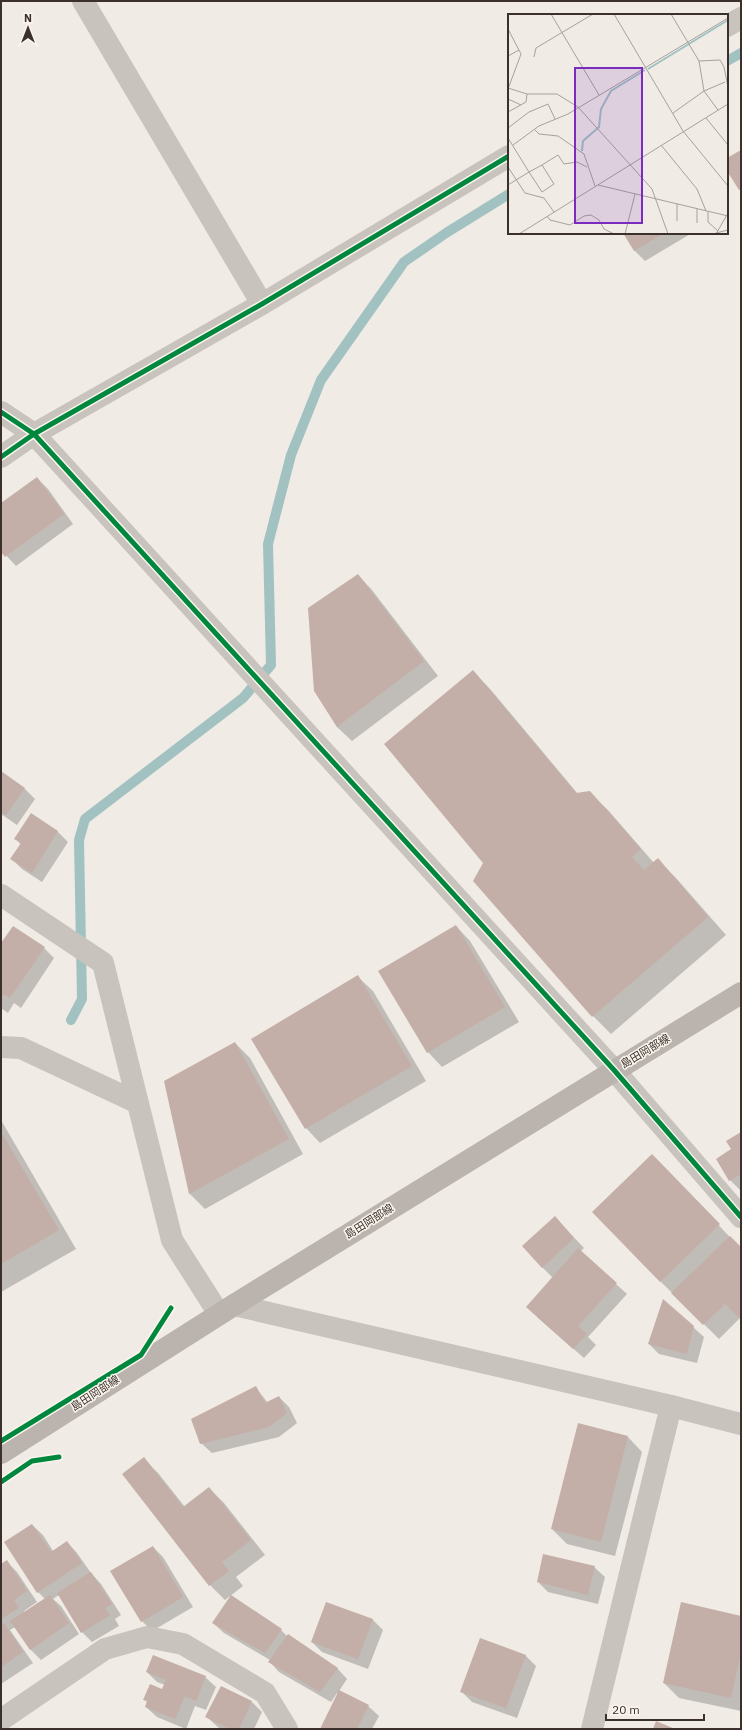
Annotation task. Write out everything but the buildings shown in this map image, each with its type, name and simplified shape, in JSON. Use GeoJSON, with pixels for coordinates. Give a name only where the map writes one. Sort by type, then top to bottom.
{"type":"FeatureCollection","features":[{"type":"Feature","properties":{"kind":"main road","name":"島田岡部線"},"geometry":{"type":"LineString","coordinates":[[1,1453],[226,1309],[741,993]]}},
{"type":"Feature","properties":{"kind":"street"},"geometry":{"type":"LineString","coordinates":[[83,1],[262,304]]}},
{"type":"Feature","properties":{"kind":"street"},"geometry":{"type":"LineString","coordinates":[[728,25],[741,18]]}},
{"type":"Feature","properties":{"kind":"street"},"geometry":{"type":"LineString","coordinates":[[1,457],[34,434],[262,304],[508,157]]}},
{"type":"Feature","properties":{"kind":"street"},"geometry":{"type":"LineString","coordinates":[[1,412],[34,434],[614,1070],[741,1217]]}},
{"type":"Feature","properties":{"kind":"street"},"geometry":{"type":"LineString","coordinates":[[1,895],[102,963],[172,1240],[226,1309],[671,1406],[741,1424]]}},
{"type":"Feature","properties":{"kind":"street"},"geometry":{"type":"LineString","coordinates":[[1,1047],[21,1048],[138,1103]]}},
{"type":"Feature","properties":{"kind":"street"},"geometry":{"type":"LineString","coordinates":[[592,1729],[671,1406]]}},
{"type":"Feature","properties":{"kind":"street"},"geometry":{"type":"LineString","coordinates":[[1,1720],[105,1648],[147,1637],[182,1644],[265,1693],[287,1729]]}},
{"type":"Feature","properties":{"kind":"waterway"},"geometry":{"type":"LineString","coordinates":[[728,60],[741,53]]}},
{"type":"Feature","properties":{"kind":"waterway"},"geometry":{"type":"LineString","coordinates":[[71,1020],[82,999],[79,840],[85,819],[243,698],[271,665],[268,544],[291,455],[321,380],[404,262],[446,233],[508,195]]}},
{"type":"Feature","properties":{"kind":"cycle path"},"geometry":{"type":"LineString","coordinates":[[1,457],[34,434],[262,304],[508,157]]}},
{"type":"Feature","properties":{"kind":"cycle path"},"geometry":{"type":"LineString","coordinates":[[1,412],[34,434],[614,1070],[741,1217]]}},
{"type":"Feature","properties":{"kind":"cycle path"},"geometry":{"type":"LineString","coordinates":[[1,1441],[141,1355],[171,1308]]}},
{"type":"Feature","properties":{"kind":"cycle path"},"geometry":{"type":"LineString","coordinates":[[1,1482],[32,1461],[59,1457]]}}]}
